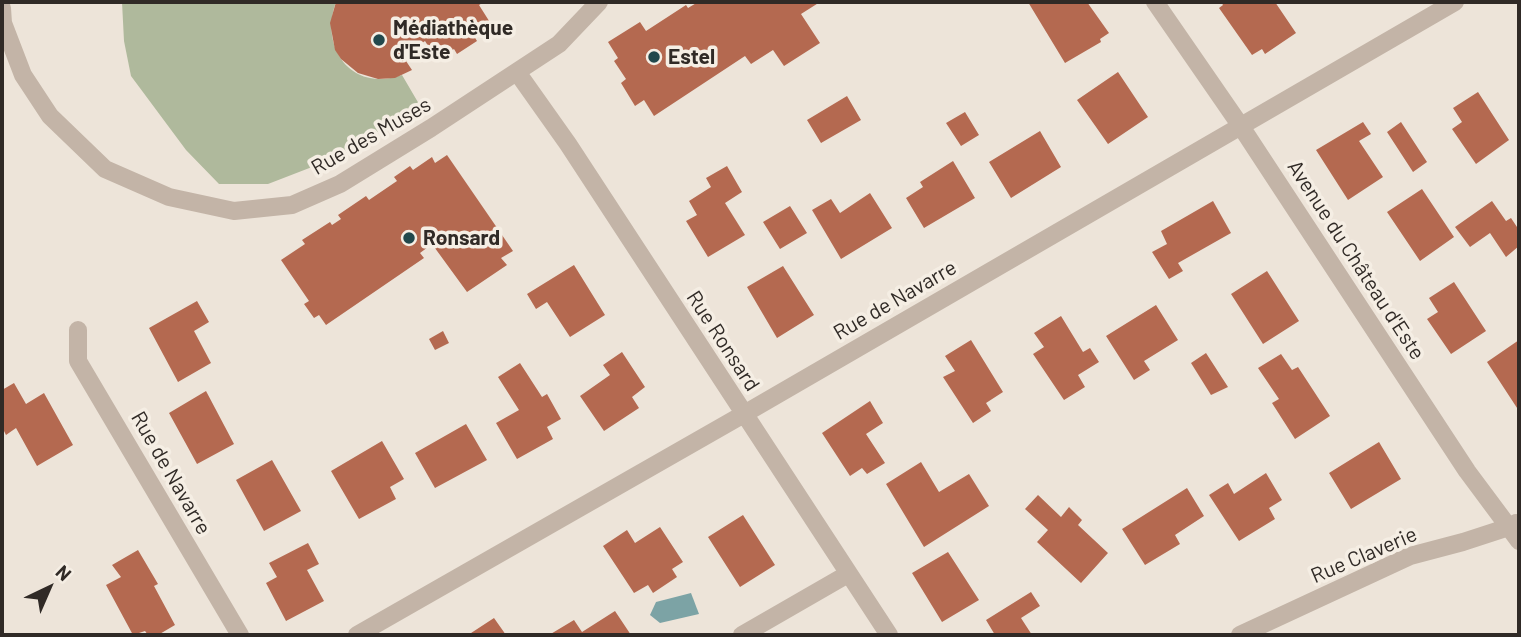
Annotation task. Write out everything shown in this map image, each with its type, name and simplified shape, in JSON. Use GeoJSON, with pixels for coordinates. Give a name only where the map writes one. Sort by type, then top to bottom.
{"type":"FeatureCollection","features":[{"type":"Feature","properties":{"kind":"street","name":"Rue des Muses"},"geometry":{"type":"LineString","coordinates":[[2,8],[4,23],[23,75],[50,116],[105,169],[169,197],[234,211],[292,205],[340,184],[559,44],[599,2]]}},
{"type":"Feature","properties":{"kind":"street","name":"Avenue du Château d'Este"},"geometry":{"type":"LineString","coordinates":[[1155,2],[1240,125],[1467,471],[1516,530]]}},
{"type":"Feature","properties":{"kind":"street","name":"Rue de Navarre"},"geometry":{"type":"LineString","coordinates":[[357,635],[1455,2]]}},
{"type":"Feature","properties":{"kind":"street","name":"Rue Ronsard"},"geometry":{"type":"LineString","coordinates":[[517,72],[568,144],[889,635]]}},
{"type":"Feature","properties":{"kind":"street","name":"Rue de Navarre"},"geometry":{"type":"LineString","coordinates":[[78,330],[78,361],[240,635]]}},
{"type":"Feature","properties":{"kind":"street","name":"Rue Claverie"},"geometry":{"type":"LineString","coordinates":[[1240,635],[1410,556],[1516,530]]}},
{"type":"Feature","properties":{"kind":"street"},"geometry":{"type":"LineString","coordinates":[[743,635],[848,574]]}},
{"type":"Feature","properties":{"kind":"green space"},"geometry":{"type":"Polygon","coordinates":[[[122,2],[336,2],[332,35],[336,50],[344,62],[355,72],[368,78],[384,79],[402,75],[419,104],[343,155],[268,184],[219,184],[186,150],[131,76],[124,41],[122,2]]]}},
{"type":"Feature","properties":{"kind":"water"},"geometry":{"type":"Polygon","coordinates":[[[691,593],[699,614],[660,623],[650,615],[656,602],[691,593]]]}},
{"type":"Feature","properties":{"kind":"building","name":"Médiathèque d'Este"},"geometry":{"type":"Polygon","coordinates":[[[336,2],[484,2],[479,5],[491,24],[474,36],[477,41],[457,54],[454,49],[437,60],[425,41],[412,50],[415,54],[406,61],[412,70],[395,78],[378,79],[358,73],[341,59],[335,50],[330,23],[336,2]]]}},
{"type":"Feature","properties":{"kind":"building"},"geometry":{"type":"Polygon","coordinates":[[[698,2],[820,2],[801,14],[820,43],[784,66],[773,50],[751,64],[745,56],[654,116],[644,100],[635,106],[621,83],[626,79],[614,61],[618,58],[608,42],[640,22],[646,31],[686,5],[688,8],[698,2]]]}},
{"type":"Feature","properties":{"kind":"building"},"geometry":{"type":"Polygon","coordinates":[[[1028,2],[1087,2],[1109,33],[1100,39],[1101,42],[1065,63],[1028,2]]]}},
{"type":"Feature","properties":{"kind":"building"},"geometry":{"type":"Polygon","coordinates":[[[1221,2],[1275,2],[1296,33],[1265,54],[1262,49],[1252,55],[1219,8],[1223,5],[1221,2]]]}},
{"type":"Feature","properties":{"kind":"building"},"geometry":{"type":"Polygon","coordinates":[[[1118,72],[1148,117],[1108,144],[1077,100],[1118,72]]]}},
{"type":"Feature","properties":{"kind":"building"},"geometry":{"type":"Polygon","coordinates":[[[1478,92],[1509,140],[1476,164],[1452,129],[1462,122],[1453,108],[1478,92]]]}},
{"type":"Feature","properties":{"kind":"building"},"geometry":{"type":"Polygon","coordinates":[[[847,96],[861,120],[821,143],[807,120],[847,96]]]}},
{"type":"Feature","properties":{"kind":"building"},"geometry":{"type":"Polygon","coordinates":[[[965,112],[979,135],[961,146],[946,123],[965,112]]]}},
{"type":"Feature","properties":{"kind":"building"},"geometry":{"type":"Polygon","coordinates":[[[1363,122],[1371,134],[1359,141],[1383,177],[1348,200],[1316,150],[1363,122]]]}},
{"type":"Feature","properties":{"kind":"building"},"geometry":{"type":"Polygon","coordinates":[[[1401,122],[1427,162],[1413,172],[1387,132],[1401,122]]]}},
{"type":"Feature","properties":{"kind":"building"},"geometry":{"type":"Polygon","coordinates":[[[1040,131],[1061,167],[1011,198],[989,162],[1040,131]]]}},
{"type":"Feature","properties":{"kind":"building","name":"Ronsard"},"geometry":{"type":"Polygon","coordinates":[[[447,155],[513,251],[501,258],[507,265],[467,292],[432,244],[420,253],[424,258],[326,325],[319,315],[314,318],[304,304],[309,301],[281,260],[305,244],[302,240],[330,222],[332,225],[341,219],[338,215],[366,196],[369,200],[397,181],[394,177],[410,166],[413,170],[432,157],[435,163],[447,155]]]}},
{"type":"Feature","properties":{"kind":"building"},"geometry":{"type":"Polygon","coordinates":[[[953,161],[975,198],[924,228],[906,198],[923,187],[920,182],[953,161]]]}},
{"type":"Feature","properties":{"kind":"building"},"geometry":{"type":"Polygon","coordinates":[[[727,166],[742,192],[725,203],[745,235],[708,257],[686,221],[697,215],[689,201],[711,187],[706,178],[727,166]]]}},
{"type":"Feature","properties":{"kind":"building"},"geometry":{"type":"Polygon","coordinates":[[[1422,189],[1454,237],[1420,261],[1387,212],[1422,189]]]}},
{"type":"Feature","properties":{"kind":"building"},"geometry":{"type":"Polygon","coordinates":[[[870,193],[892,228],[841,259],[812,210],[831,199],[840,213],[870,193]]]}},
{"type":"Feature","properties":{"kind":"building"},"geometry":{"type":"Polygon","coordinates":[[[1213,201],[1231,233],[1178,263],[1183,271],[1169,279],[1152,252],[1167,244],[1161,231],[1213,201]]]}},
{"type":"Feature","properties":{"kind":"building"},"geometry":{"type":"Polygon","coordinates":[[[1492,201],[1506,221],[1511,218],[1519,230],[1519,246],[1506,257],[1490,233],[1470,247],[1455,227],[1492,201]]]}},
{"type":"Feature","properties":{"kind":"building"},"geometry":{"type":"Polygon","coordinates":[[[790,206],[807,233],[780,249],[763,222],[790,206]]]}},
{"type":"Feature","properties":{"kind":"building"},"geometry":{"type":"Polygon","coordinates":[[[574,265],[605,315],[570,337],[547,302],[536,309],[527,294],[574,265]]]}},
{"type":"Feature","properties":{"kind":"building"},"geometry":{"type":"Polygon","coordinates":[[[783,266],[814,315],[777,338],[747,287],[783,266]]]}},
{"type":"Feature","properties":{"kind":"building"},"geometry":{"type":"Polygon","coordinates":[[[1267,271],[1299,321],[1263,344],[1231,294],[1267,271]]]}},
{"type":"Feature","properties":{"kind":"building"},"geometry":{"type":"Polygon","coordinates":[[[1454,282],[1486,331],[1451,354],[1427,319],[1438,312],[1429,298],[1454,282]]]}},
{"type":"Feature","properties":{"kind":"building"},"geometry":{"type":"Polygon","coordinates":[[[197,301],[209,322],[194,331],[211,363],[178,382],[149,328],[197,301]]]}},
{"type":"Feature","properties":{"kind":"building"},"geometry":{"type":"Polygon","coordinates":[[[1156,305],[1178,340],[1144,361],[1150,370],[1134,380],[1106,336],[1156,305]]]}},
{"type":"Feature","properties":{"kind":"building"},"geometry":{"type":"Polygon","coordinates":[[[1061,316],[1083,352],[1090,348],[1099,362],[1078,375],[1085,387],[1064,400],[1033,354],[1044,347],[1034,333],[1061,316]]]}},
{"type":"Feature","properties":{"kind":"building"},"geometry":{"type":"Polygon","coordinates":[[[443,331],[449,343],[435,350],[429,339],[443,331]]]}},
{"type":"Feature","properties":{"kind":"building"},"geometry":{"type":"Polygon","coordinates":[[[971,340],[1003,392],[986,403],[991,411],[973,423],[943,377],[955,371],[945,356],[971,340]]]}},
{"type":"Feature","properties":{"kind":"building"},"geometry":{"type":"Polygon","coordinates":[[[1519,340],[1519,411],[1487,362],[1519,340]]]}},
{"type":"Feature","properties":{"kind":"building"},"geometry":{"type":"Polygon","coordinates":[[[622,352],[645,387],[632,397],[639,408],[604,431],[580,396],[610,375],[603,365],[622,352]]]}},
{"type":"Feature","properties":{"kind":"building"},"geometry":{"type":"Polygon","coordinates":[[[1206,353],[1228,387],[1211,395],[1191,363],[1206,353]]]}},
{"type":"Feature","properties":{"kind":"building"},"geometry":{"type":"Polygon","coordinates":[[[1281,354],[1292,370],[1298,367],[1330,416],[1295,439],[1272,403],[1279,399],[1258,368],[1281,354]]]}},
{"type":"Feature","properties":{"kind":"building"},"geometry":{"type":"Polygon","coordinates":[[[520,363],[542,397],[547,394],[561,419],[547,427],[553,439],[517,459],[496,423],[519,410],[498,377],[520,363]]]}},
{"type":"Feature","properties":{"kind":"building"},"geometry":{"type":"Polygon","coordinates":[[[14,383],[26,404],[44,393],[73,445],[37,466],[16,428],[6,435],[2,427],[2,390],[14,383]]]}},
{"type":"Feature","properties":{"kind":"building"},"geometry":{"type":"Polygon","coordinates":[[[206,391],[234,444],[197,464],[169,413],[206,391]]]}},
{"type":"Feature","properties":{"kind":"building"},"geometry":{"type":"Polygon","coordinates":[[[870,401],[883,423],[866,434],[885,463],[867,474],[862,468],[850,476],[822,433],[870,401]]]}},
{"type":"Feature","properties":{"kind":"building"},"geometry":{"type":"Polygon","coordinates":[[[466,424],[487,460],[435,488],[415,453],[466,424]]]}},
{"type":"Feature","properties":{"kind":"building"},"geometry":{"type":"Polygon","coordinates":[[[382,441],[404,479],[390,487],[396,499],[359,519],[331,471],[382,441]]]}},
{"type":"Feature","properties":{"kind":"building"},"geometry":{"type":"Polygon","coordinates":[[[1379,442],[1401,479],[1351,509],[1329,473],[1379,442]]]}},
{"type":"Feature","properties":{"kind":"building"},"geometry":{"type":"Polygon","coordinates":[[[272,460],[301,511],[264,531],[236,480],[272,460]]]}},
{"type":"Feature","properties":{"kind":"building"},"geometry":{"type":"Polygon","coordinates":[[[921,462],[939,492],[969,474],[989,506],[924,547],[886,484],[921,462]]]}},
{"type":"Feature","properties":{"kind":"building"},"geometry":{"type":"Polygon","coordinates":[[[1266,473],[1282,500],[1269,508],[1275,519],[1239,541],[1209,495],[1228,483],[1234,494],[1266,473]]]}},
{"type":"Feature","properties":{"kind":"building"},"geometry":{"type":"Polygon","coordinates":[[[1187,488],[1204,516],[1175,535],[1180,544],[1145,565],[1122,529],[1187,488]]]}},
{"type":"Feature","properties":{"kind":"building"},"geometry":{"type":"Polygon","coordinates":[[[1038,495],[1061,517],[1069,507],[1082,520],[1078,525],[1108,553],[1081,583],[1037,542],[1048,530],[1025,509],[1038,495]]]}},
{"type":"Feature","properties":{"kind":"building"},"geometry":{"type":"Polygon","coordinates":[[[743,515],[775,565],[740,587],[708,537],[743,515]]]}},
{"type":"Feature","properties":{"kind":"building"},"geometry":{"type":"Polygon","coordinates":[[[660,527],[683,562],[672,569],[677,577],[653,593],[648,585],[634,593],[603,546],[627,530],[635,543],[660,527]]]}},
{"type":"Feature","properties":{"kind":"building"},"geometry":{"type":"Polygon","coordinates":[[[308,543],[319,564],[307,570],[324,601],[286,621],[266,583],[277,577],[269,563],[308,543]]]}},
{"type":"Feature","properties":{"kind":"building"},"geometry":{"type":"Polygon","coordinates":[[[138,550],[158,584],[154,586],[175,625],[158,635],[148,635],[145,631],[133,635],[106,585],[121,577],[112,565],[138,550]]]}},
{"type":"Feature","properties":{"kind":"building"},"geometry":{"type":"Polygon","coordinates":[[[948,552],[979,600],[942,622],[912,573],[948,552]]]}},
{"type":"Feature","properties":{"kind":"building"},"geometry":{"type":"Polygon","coordinates":[[[1031,592],[1040,606],[1021,618],[1032,635],[995,635],[986,620],[1031,592]]]}},
{"type":"Feature","properties":{"kind":"building"},"geometry":{"type":"Polygon","coordinates":[[[615,611],[631,635],[549,635],[574,620],[582,632],[615,611]]]}},
{"type":"Feature","properties":{"kind":"building"},"geometry":{"type":"Polygon","coordinates":[[[494,618],[506,635],[468,635],[494,618]]]}},
{"type":"Feature","properties":{"kind":"place","name":"Médiathèque d'Este"},"geometry":{"type":"Point","coordinates":[379,40]}},
{"type":"Feature","properties":{"kind":"place","name":"Estel"},"geometry":{"type":"Point","coordinates":[654,57]}},
{"type":"Feature","properties":{"kind":"place","name":"Ronsard"},"geometry":{"type":"Point","coordinates":[409,238]}}]}
